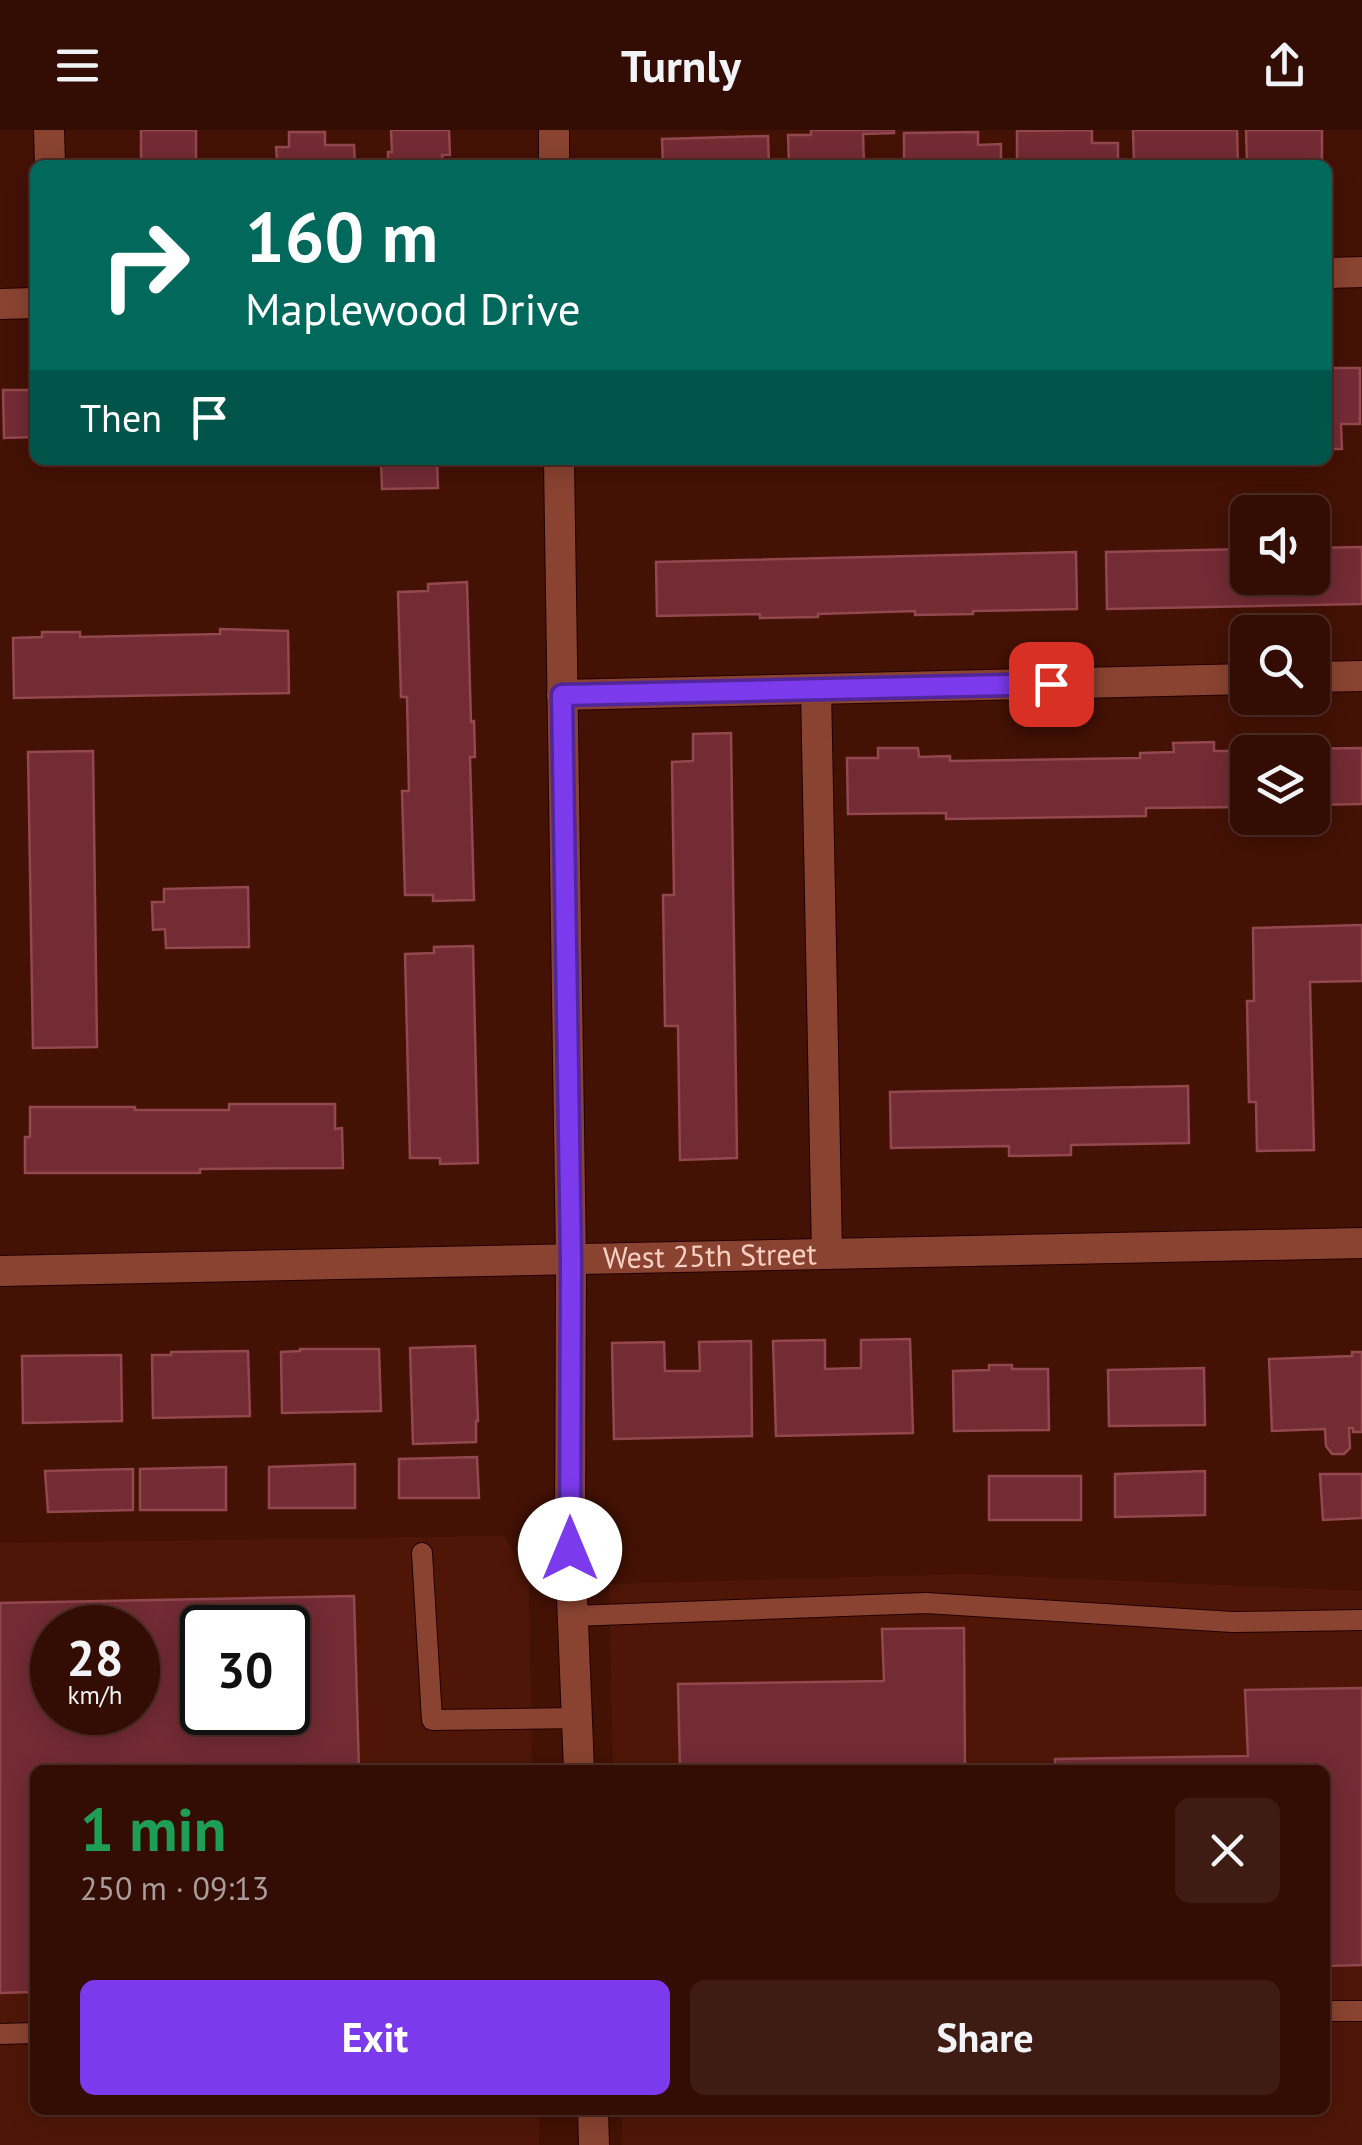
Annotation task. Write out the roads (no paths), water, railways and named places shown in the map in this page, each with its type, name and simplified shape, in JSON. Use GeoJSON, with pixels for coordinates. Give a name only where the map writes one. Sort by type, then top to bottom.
{"type":"FeatureCollection","features":[{"type":"Feature","properties":{"kind":"street"},"geometry":{"type":"LineString","coordinates":[[49,130],[50,160]]}},
{"type":"Feature","properties":{"kind":"street"},"geometry":{"type":"LineString","coordinates":[[554,130],[554,160]]}},
{"type":"Feature","properties":{"kind":"street"},"geometry":{"type":"LineString","coordinates":[[1332,273],[1362,272]]}},
{"type":"Feature","properties":{"kind":"street"},"geometry":{"type":"LineString","coordinates":[[0,304],[30,304]]}},
{"type":"Feature","properties":{"kind":"street"},"geometry":{"type":"LineString","coordinates":[[559,465],[571,1260],[570,1549],[579,1765]]}},
{"type":"Feature","properties":{"kind":"street"},"geometry":{"type":"LineString","coordinates":[[1330,677],[1362,676]]}},
{"type":"Feature","properties":{"kind":"street"},"geometry":{"type":"LineString","coordinates":[[562,695],[1230,679]]}},
{"type":"Feature","properties":{"kind":"street"},"geometry":{"type":"LineString","coordinates":[[816,689],[827,1254]]}},
{"type":"Feature","properties":{"kind":"street","name":"West 25th Street"},"geometry":{"type":"LineString","coordinates":[[0,1272],[1362,1242]]}},
{"type":"Feature","properties":{"kind":"street"},"geometry":{"type":"LineString","coordinates":[[593,2115],[594,2145]]}},
{"type":"Feature","properties":{"kind":"lane"},"geometry":{"type":"LineString","coordinates":[[422,1553],[432,1720],[576,1718]]}},
{"type":"Feature","properties":{"kind":"lane"},"geometry":{"type":"LineString","coordinates":[[573,1616],[926,1603],[1232,1622],[1362,1620]]}},
{"type":"Feature","properties":{"kind":"lane"},"geometry":{"type":"LineString","coordinates":[[1330,2011],[1362,2010]]}},
{"type":"Feature","properties":{"kind":"lane"},"geometry":{"type":"LineString","coordinates":[[0,2034],[30,2033]]}}]}
